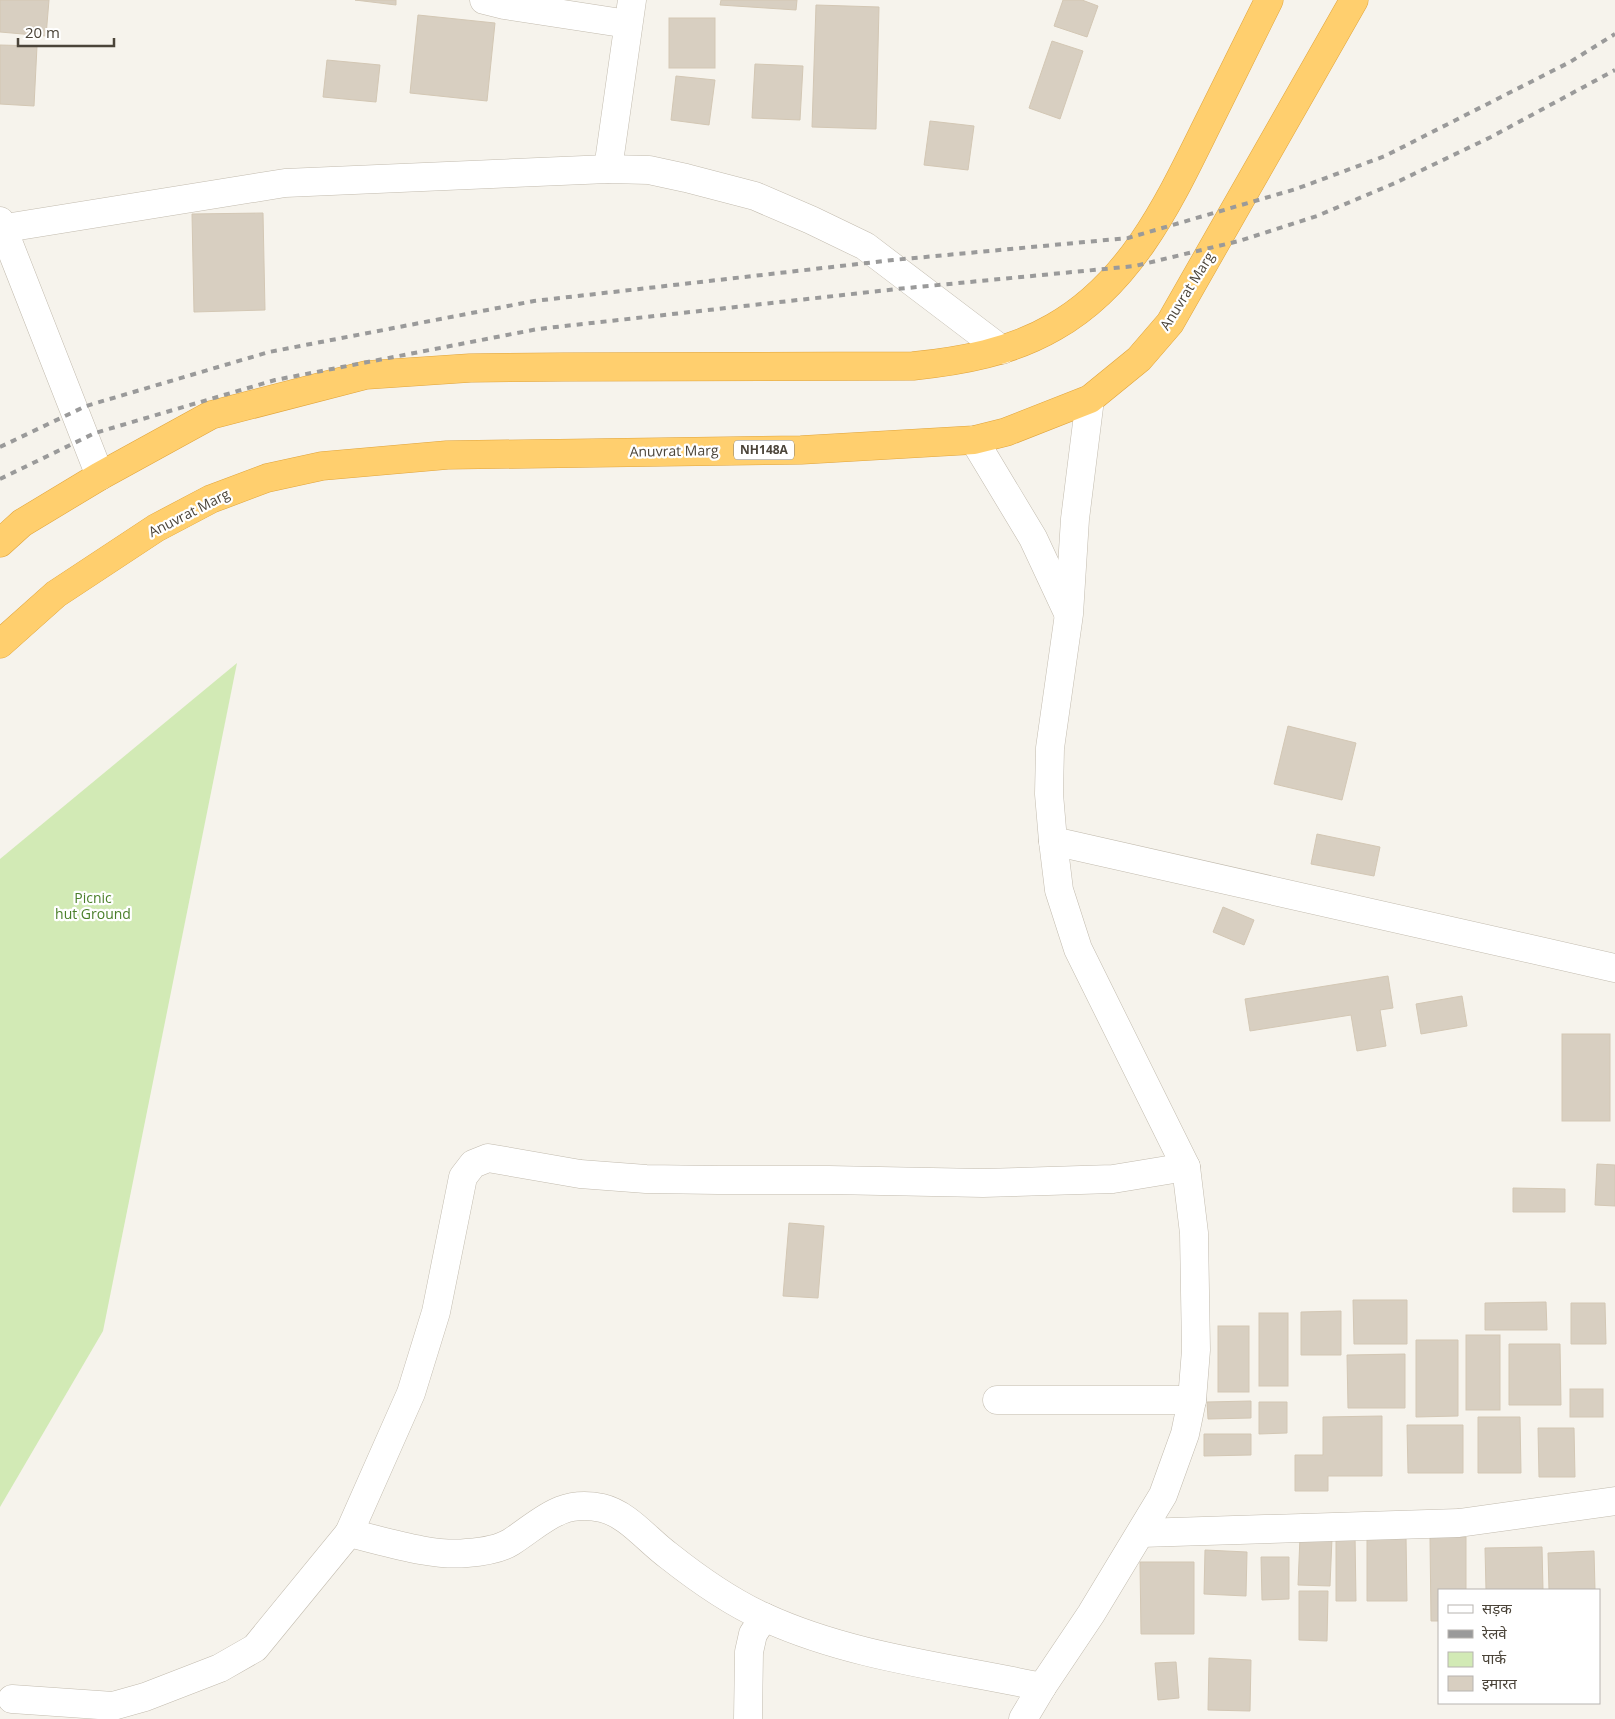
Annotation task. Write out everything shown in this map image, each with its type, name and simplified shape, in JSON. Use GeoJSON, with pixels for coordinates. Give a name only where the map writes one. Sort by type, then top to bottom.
{"type":"FeatureCollection","features":[{"type":"Feature","properties":{"kind":"highway"},"geometry":{"type":"LineString","coordinates":[[0,543],[22,523],[100,476],[211,415],[366,375],[470,368],[563,366],[913,366],[957,362],[1002,350],[1054,328],[1083,308],[1143,244],[1166,208],[1269,0]]}},
{"type":"Feature","properties":{"kind":"highway","name":"Anuvrat Marg"},"geometry":{"type":"LineString","coordinates":[[0,644],[56,594],[156,528],[211,499],[267,478],[322,466],[447,455],[801,450],[974,440],[1006,432],[1090,399],[1139,359],[1170,323],[1354,0]]}},
{"type":"Feature","properties":{"kind":"street"},"geometry":{"type":"LineString","coordinates":[[484,0],[504,5],[630,12],[608,169]]}},
{"type":"Feature","properties":{"kind":"street"},"geometry":{"type":"LineString","coordinates":[[100,476],[2,226],[285,184],[608,169],[649,170],[755,196],[865,246],[1002,350]]}},
{"type":"Feature","properties":{"kind":"street"},"geometry":{"type":"LineString","coordinates":[[1023,1719],[1092,1614],[1163,1495],[1185,1434],[1192,1400],[1196,1350],[1194,1233],[1186,1167],[1078,948],[1059,890],[1053,841],[1049,794],[1050,748],[1069,614],[1075,519],[1090,399]]}},
{"type":"Feature","properties":{"kind":"street"},"geometry":{"type":"LineString","coordinates":[[974,440],[1033,538],[1069,614]]}},
{"type":"Feature","properties":{"kind":"street"},"geometry":{"type":"LineString","coordinates":[[1053,841],[1615,968]]}},
{"type":"Feature","properties":{"kind":"street"},"geometry":{"type":"LineString","coordinates":[[12,1699],[113,1706],[145,1697],[220,1668],[255,1648],[349,1533],[411,1393],[436,1312],[463,1177],[473,1164],[488,1158],[580,1174],[646,1179],[983,1183],[1113,1179],[1186,1167]]}},
{"type":"Feature","properties":{"kind":"street"},"geometry":{"type":"LineString","coordinates":[[997,1400],[1192,1400]]}},
{"type":"Feature","properties":{"kind":"street"},"geometry":{"type":"LineString","coordinates":[[1141,1533],[1450,1524],[1615,1501]]}},
{"type":"Feature","properties":{"kind":"street"},"geometry":{"type":"LineString","coordinates":[[349,1533],[436,1552],[466,1554],[509,1543],[543,1518],[562,1509],[584,1506],[604,1508],[622,1517],[668,1556],[707,1584],[764,1617],[824,1639],[886,1656],[1042,1688]]}},
{"type":"Feature","properties":{"kind":"street"},"geometry":{"type":"LineString","coordinates":[[748,1719],[749,1652],[753,1634],[764,1617]]}},
{"type":"Feature","properties":{"kind":"green space","name":"Picnic hut Ground"},"geometry":{"type":"Polygon","coordinates":[[[237,663],[103,1331],[0,1507],[0,859],[237,663]]]}},
{"type":"Feature","properties":{"kind":"building"},"geometry":{"type":"Polygon","coordinates":[[[0,0],[49,0],[46,36],[0,32],[0,0]]]}},
{"type":"Feature","properties":{"kind":"building"},"geometry":{"type":"Polygon","coordinates":[[[355,0],[396,0],[396,5],[355,0]]]}},
{"type":"Feature","properties":{"kind":"building"},"geometry":{"type":"Polygon","coordinates":[[[721,0],[797,0],[796,10],[720,5],[721,0]]]}},
{"type":"Feature","properties":{"kind":"building"},"geometry":{"type":"Polygon","coordinates":[[[1063,0],[1082,0],[1098,6],[1087,37],[1054,26],[1063,0]]]}},
{"type":"Feature","properties":{"kind":"building"},"geometry":{"type":"Polygon","coordinates":[[[816,5],[879,7],[876,129],[812,127],[816,5]]]}},
{"type":"Feature","properties":{"kind":"building"},"geometry":{"type":"Polygon","coordinates":[[[418,15],[495,23],[487,101],[410,93],[418,15]]]}},
{"type":"Feature","properties":{"kind":"building"},"geometry":{"type":"Polygon","coordinates":[[[669,18],[715,18],[715,68],[669,68],[669,18]]]}},
{"type":"Feature","properties":{"kind":"building"},"geometry":{"type":"Polygon","coordinates":[[[1052,41],[1083,51],[1060,119],[1029,108],[1052,41]]]}},
{"type":"Feature","properties":{"kind":"building"},"geometry":{"type":"Polygon","coordinates":[[[0,45],[37,46],[34,106],[0,104],[0,45]]]}},
{"type":"Feature","properties":{"kind":"building"},"geometry":{"type":"Polygon","coordinates":[[[327,60],[380,65],[376,102],[323,97],[327,60]]]}},
{"type":"Feature","properties":{"kind":"building"},"geometry":{"type":"Polygon","coordinates":[[[755,64],[803,66],[800,120],[752,118],[755,64]]]}},
{"type":"Feature","properties":{"kind":"building"},"geometry":{"type":"Polygon","coordinates":[[[676,76],[715,80],[709,125],[671,120],[676,76]]]}},
{"type":"Feature","properties":{"kind":"building"},"geometry":{"type":"Polygon","coordinates":[[[930,121],[974,126],[968,170],[924,165],[930,121]]]}},
{"type":"Feature","properties":{"kind":"building"},"geometry":{"type":"Polygon","coordinates":[[[263,213],[265,310],[194,312],[192,214],[263,213]]]}},
{"type":"Feature","properties":{"kind":"building"},"geometry":{"type":"Polygon","coordinates":[[[1288,726],[1356,743],[1342,800],[1274,784],[1288,726]]]}},
{"type":"Feature","properties":{"kind":"building"},"geometry":{"type":"Polygon","coordinates":[[[1317,834],[1380,847],[1374,876],[1311,864],[1317,834]]]}},
{"type":"Feature","properties":{"kind":"building"},"geometry":{"type":"Polygon","coordinates":[[[1223,907],[1254,920],[1244,945],[1213,932],[1223,907]]]}},
{"type":"Feature","properties":{"kind":"building"},"geometry":{"type":"Polygon","coordinates":[[[1388,976],[1393,1008],[1380,1010],[1386,1046],[1357,1051],[1351,1015],[1250,1031],[1245,999],[1388,976]]]}},
{"type":"Feature","properties":{"kind":"building"},"geometry":{"type":"Polygon","coordinates":[[[1462,996],[1467,1026],[1421,1034],[1416,1004],[1462,996]]]}},
{"type":"Feature","properties":{"kind":"building"},"geometry":{"type":"Polygon","coordinates":[[[1562,1034],[1610,1034],[1610,1121],[1562,1121],[1562,1034]]]}},
{"type":"Feature","properties":{"kind":"building"},"geometry":{"type":"Polygon","coordinates":[[[1597,1164],[1615,1165],[1615,1206],[1595,1205],[1597,1164]]]}},
{"type":"Feature","properties":{"kind":"building"},"geometry":{"type":"Polygon","coordinates":[[[1513,1188],[1565,1189],[1565,1212],[1513,1212],[1513,1188]]]}},
{"type":"Feature","properties":{"kind":"building"},"geometry":{"type":"Polygon","coordinates":[[[789,1223],[824,1226],[818,1298],[783,1296],[789,1223]]]}},
{"type":"Feature","properties":{"kind":"building"},"geometry":{"type":"Polygon","coordinates":[[[1353,1300],[1407,1300],[1407,1344],[1354,1344],[1353,1300]]]}},
{"type":"Feature","properties":{"kind":"building"},"geometry":{"type":"Polygon","coordinates":[[[1546,1302],[1547,1330],[1485,1330],[1485,1303],[1546,1302]]]}},
{"type":"Feature","properties":{"kind":"building"},"geometry":{"type":"Polygon","coordinates":[[[1571,1303],[1605,1303],[1606,1344],[1571,1344],[1571,1303]]]}},
{"type":"Feature","properties":{"kind":"building"},"geometry":{"type":"Polygon","coordinates":[[[1341,1311],[1341,1355],[1301,1355],[1301,1312],[1341,1311]]]}},
{"type":"Feature","properties":{"kind":"building"},"geometry":{"type":"Polygon","coordinates":[[[1259,1313],[1288,1313],[1288,1386],[1259,1386],[1259,1313]]]}},
{"type":"Feature","properties":{"kind":"building"},"geometry":{"type":"Polygon","coordinates":[[[1218,1326],[1249,1326],[1249,1392],[1218,1392],[1218,1326]]]}},
{"type":"Feature","properties":{"kind":"building"},"geometry":{"type":"Polygon","coordinates":[[[1466,1335],[1500,1335],[1500,1410],[1466,1410],[1466,1335]]]}},
{"type":"Feature","properties":{"kind":"building"},"geometry":{"type":"Polygon","coordinates":[[[1416,1340],[1458,1340],[1458,1416],[1416,1417],[1416,1340]]]}},
{"type":"Feature","properties":{"kind":"building"},"geometry":{"type":"Polygon","coordinates":[[[1509,1344],[1560,1344],[1561,1405],[1509,1405],[1509,1344]]]}},
{"type":"Feature","properties":{"kind":"building"},"geometry":{"type":"Polygon","coordinates":[[[1405,1354],[1405,1408],[1348,1408],[1347,1355],[1405,1354]]]}},
{"type":"Feature","properties":{"kind":"building"},"geometry":{"type":"Polygon","coordinates":[[[1570,1389],[1603,1389],[1603,1417],[1570,1417],[1570,1389]]]}},
{"type":"Feature","properties":{"kind":"building"},"geometry":{"type":"Polygon","coordinates":[[[1251,1401],[1251,1418],[1208,1419],[1207,1402],[1251,1401]]]}},
{"type":"Feature","properties":{"kind":"building"},"geometry":{"type":"Polygon","coordinates":[[[1259,1402],[1287,1402],[1287,1433],[1259,1434],[1259,1402]]]}},
{"type":"Feature","properties":{"kind":"building"},"geometry":{"type":"Polygon","coordinates":[[[1382,1416],[1382,1476],[1328,1476],[1328,1491],[1295,1491],[1295,1455],[1323,1455],[1323,1417],[1382,1416]]]}},
{"type":"Feature","properties":{"kind":"building"},"geometry":{"type":"Polygon","coordinates":[[[1478,1417],[1520,1417],[1521,1473],[1478,1473],[1478,1417]]]}},
{"type":"Feature","properties":{"kind":"building"},"geometry":{"type":"Polygon","coordinates":[[[1407,1425],[1463,1425],[1463,1473],[1408,1473],[1407,1425]]]}},
{"type":"Feature","properties":{"kind":"building"},"geometry":{"type":"Polygon","coordinates":[[[1538,1428],[1574,1428],[1575,1477],[1539,1477],[1538,1428]]]}},
{"type":"Feature","properties":{"kind":"building"},"geometry":{"type":"Polygon","coordinates":[[[1204,1434],[1251,1434],[1251,1455],[1204,1456],[1204,1434]]]}},
{"type":"Feature","properties":{"kind":"building"},"geometry":{"type":"Polygon","coordinates":[[[1336,1535],[1355,1535],[1356,1601],[1336,1601],[1336,1535]]]}},
{"type":"Feature","properties":{"kind":"building"},"geometry":{"type":"Polygon","coordinates":[[[1300,1537],[1332,1538],[1330,1586],[1298,1585],[1300,1537]]]}},
{"type":"Feature","properties":{"kind":"building"},"geometry":{"type":"Polygon","coordinates":[[[1406,1537],[1407,1601],[1367,1601],[1367,1538],[1406,1537]]]}},
{"type":"Feature","properties":{"kind":"building"},"geometry":{"type":"Polygon","coordinates":[[[1430,1537],[1466,1537],[1466,1589],[1438,1589],[1438,1621],[1431,1621],[1430,1537]]]}},
{"type":"Feature","properties":{"kind":"building"},"geometry":{"type":"Polygon","coordinates":[[[1542,1547],[1543,1589],[1486,1589],[1485,1548],[1542,1547]]]}},
{"type":"Feature","properties":{"kind":"building"},"geometry":{"type":"Polygon","coordinates":[[[1205,1550],[1247,1552],[1246,1596],[1204,1594],[1205,1550]]]}},
{"type":"Feature","properties":{"kind":"building"},"geometry":{"type":"Polygon","coordinates":[[[1594,1551],[1595,1589],[1549,1589],[1548,1553],[1594,1551]]]}},
{"type":"Feature","properties":{"kind":"building"},"geometry":{"type":"Polygon","coordinates":[[[1261,1557],[1289,1557],[1289,1599],[1262,1600],[1261,1557]]]}},
{"type":"Feature","properties":{"kind":"building"},"geometry":{"type":"Polygon","coordinates":[[[1140,1562],[1194,1562],[1194,1634],[1141,1634],[1140,1562]]]}},
{"type":"Feature","properties":{"kind":"building"},"geometry":{"type":"Polygon","coordinates":[[[1299,1591],[1328,1591],[1327,1641],[1299,1640],[1299,1591]]]}},
{"type":"Feature","properties":{"kind":"building"},"geometry":{"type":"Polygon","coordinates":[[[1209,1658],[1251,1660],[1250,1711],[1208,1710],[1209,1658]]]}},
{"type":"Feature","properties":{"kind":"building"},"geometry":{"type":"Polygon","coordinates":[[[1176,1662],[1179,1698],[1158,1700],[1155,1663],[1176,1662]]]}},
{"type":"Feature","properties":{"kind":"railway"},"geometry":{"type":"LineString","coordinates":[[0,447],[86,406],[269,352],[534,301],[893,260],[1128,238],[1296,189],[1385,156],[1570,62],[1615,34]]}},
{"type":"Feature","properties":{"kind":"railway"},"geometry":{"type":"LineString","coordinates":[[0,479],[95,433],[275,380],[538,329],[897,289],[1135,266],[1239,241],[1317,216],[1395,183],[1491,137],[1615,70]]}}]}
